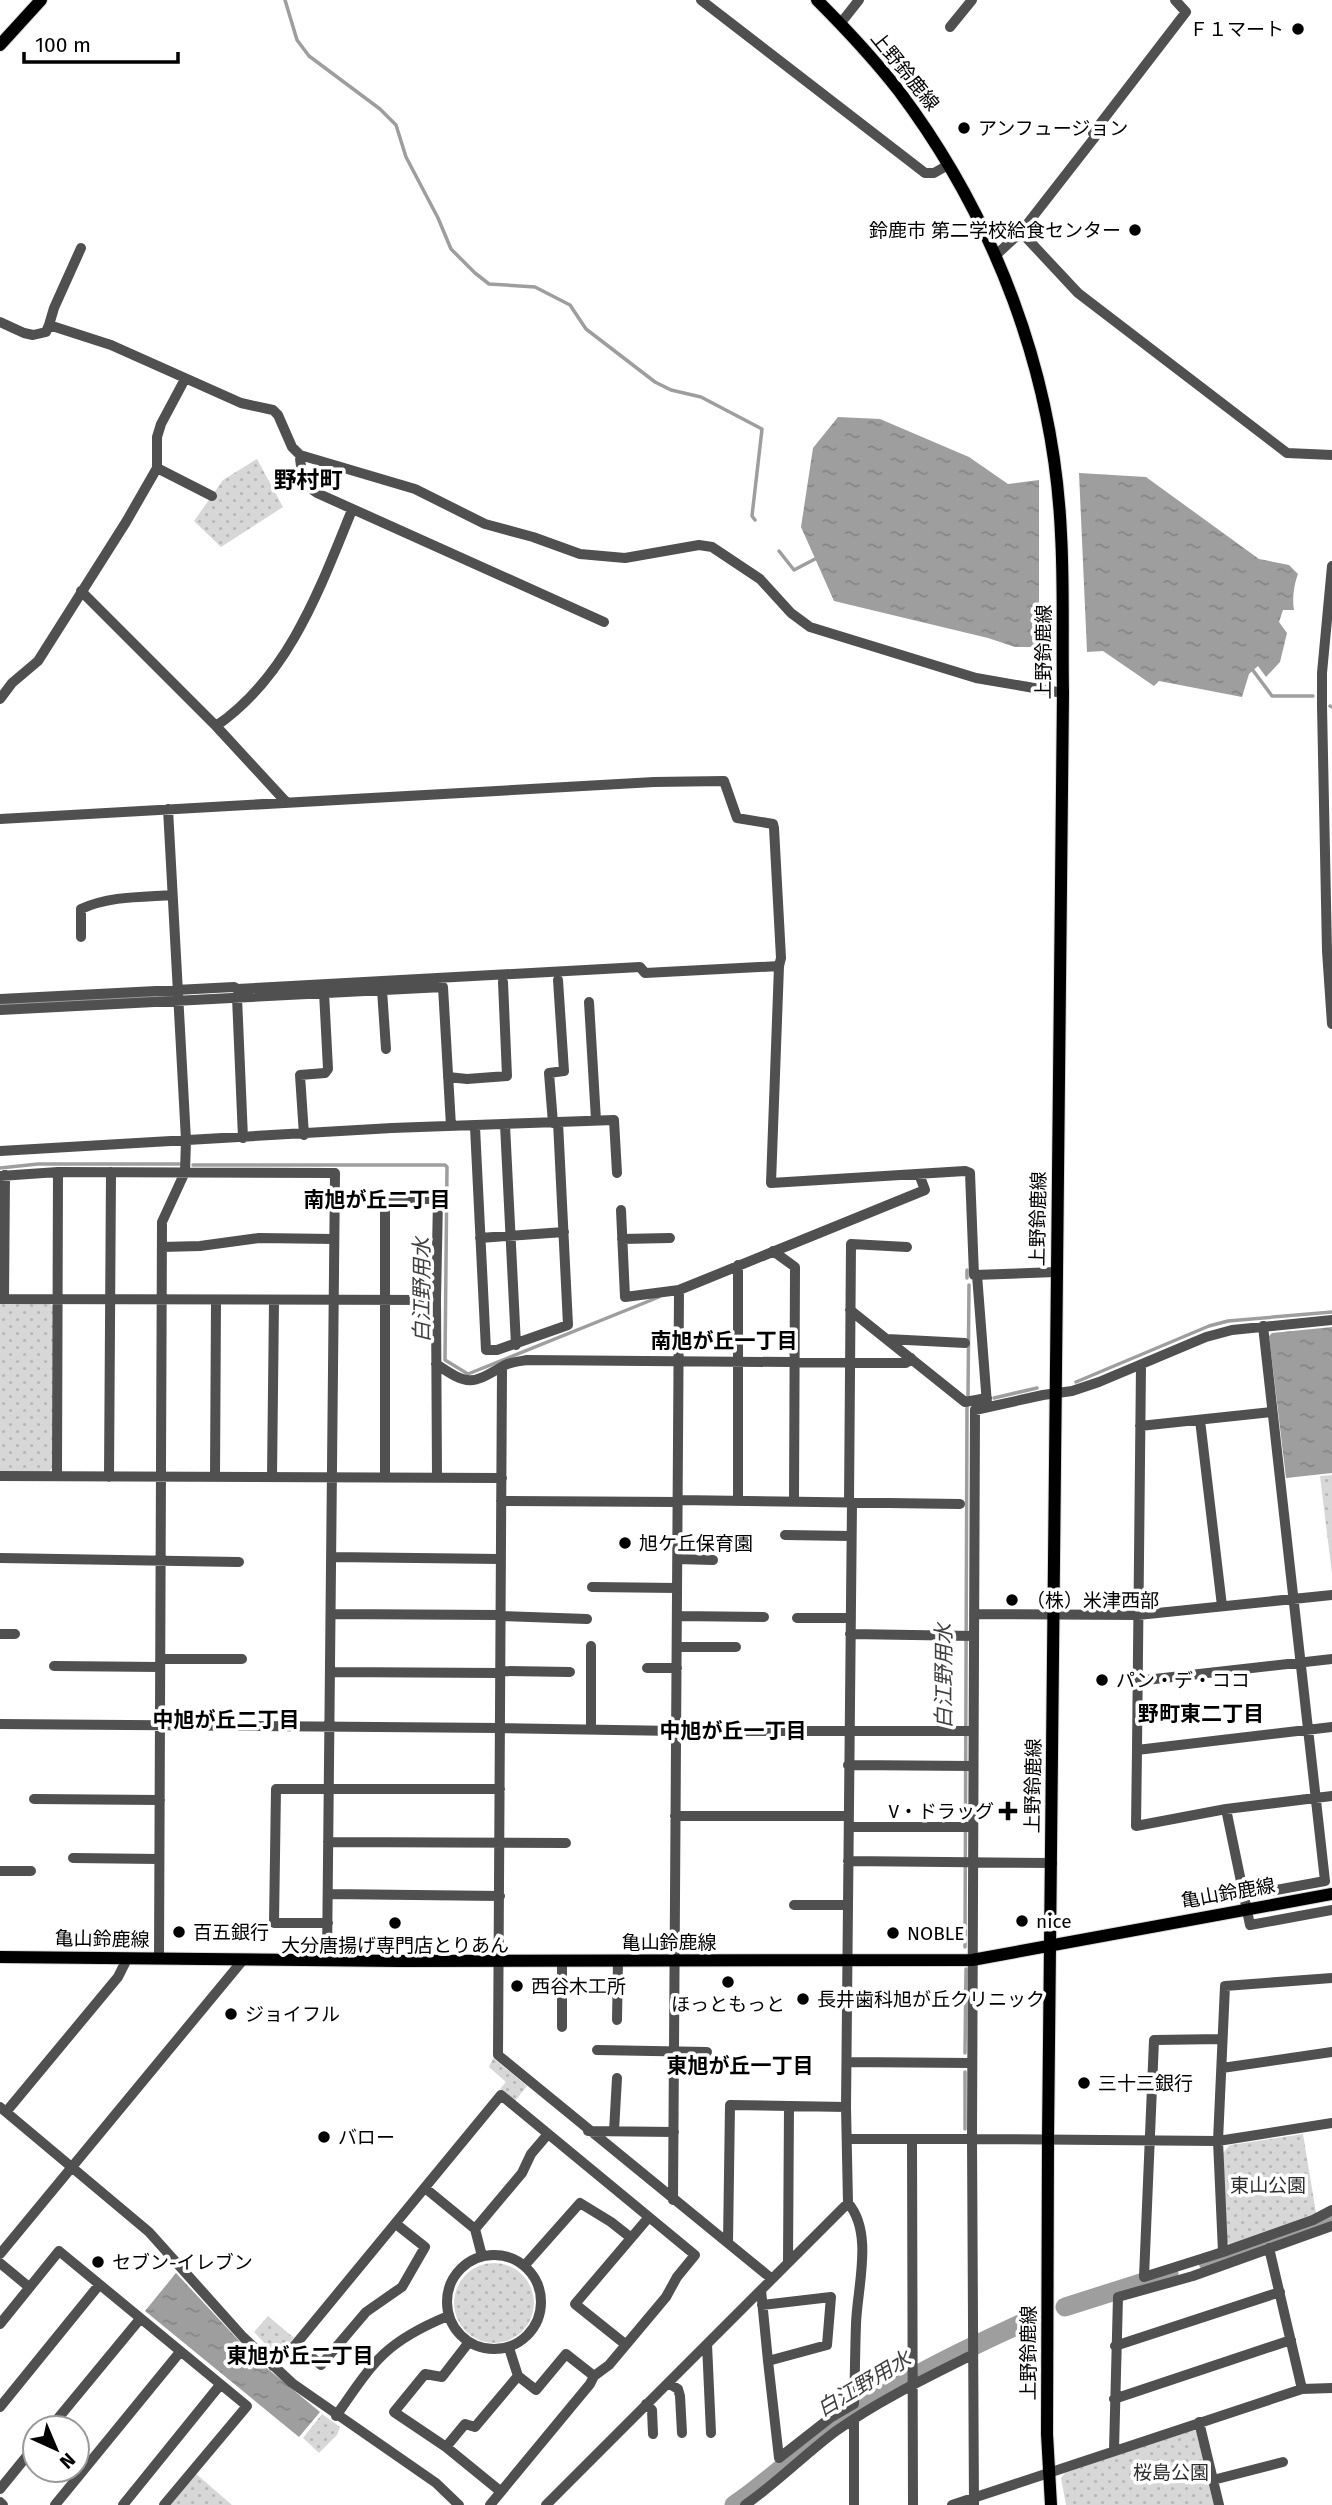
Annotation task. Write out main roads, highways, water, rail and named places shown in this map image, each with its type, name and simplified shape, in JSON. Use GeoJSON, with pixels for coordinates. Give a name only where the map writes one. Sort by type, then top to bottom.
{"type":"FeatureCollection","features":[{"type":"Feature","properties":{"kind":"main road"},"geometry":{"type":"LineString","coordinates":[[0,45],[41,0]]}},
{"type":"Feature","properties":{"kind":"main road","name":"上野鈴鹿線"},"geometry":{"type":"LineString","coordinates":[[817,0],[898,91],[974,208],[996,255],[1030,348],[1043,397],[1052,445],[1061,532],[1063,693],[1048,2139],[1047,2474],[1051,2505]]}},
{"type":"Feature","properties":{"kind":"main road","name":"亀山鈴鹿線"},"geometry":{"type":"LineString","coordinates":[[0,1957],[499,1961],[972,1960],[1332,1894]]}},
{"type":"Feature","properties":{"kind":"water"},"geometry":{"type":"Polygon","coordinates":[[[838,417],[880,419],[969,457],[1008,484],[1039,480],[1039,647],[1015,647],[834,601],[801,527],[813,448],[838,417]]]}},
{"type":"Feature","properties":{"kind":"water"},"geometry":{"type":"Polygon","coordinates":[[[1079,473],[1146,477],[1259,559],[1289,565],[1298,574],[1294,610],[1283,610],[1279,622],[1287,633],[1280,662],[1266,677],[1258,666],[1249,674],[1242,697],[1159,681],[1154,686],[1103,651],[1087,652],[1079,473]]]}},
{"type":"Feature","properties":{"kind":"water"},"geometry":{"type":"Polygon","coordinates":[[[1332,1327],[1332,1473],[1286,1478],[1269,1336],[1272,1333],[1332,1327]]]}},
{"type":"Feature","properties":{"kind":"water"},"geometry":{"type":"Polygon","coordinates":[[[176,2273],[257,2360],[320,2412],[299,2437],[145,2311],[176,2273]]]}},
{"type":"Feature","properties":{"kind":"waterway"},"geometry":{"type":"LineString","coordinates":[[285,0],[297,40],[309,56],[380,109],[396,125],[406,157],[451,249],[475,273],[489,284],[535,287],[570,305],[586,329],[655,382],[671,390],[701,397],[762,429],[752,516],[755,520]]}},
{"type":"Feature","properties":{"kind":"waterway"},"geometry":{"type":"LineString","coordinates":[[779,551],[794,570],[815,559]]}},
{"type":"Feature","properties":{"kind":"waterway"},"geometry":{"type":"LineString","coordinates":[[1252,669],[1272,696],[1313,696]]}},
{"type":"Feature","properties":{"kind":"waterway"},"geometry":{"type":"LineString","coordinates":[[0,1005],[178,995]]}},
{"type":"Feature","properties":{"kind":"waterway","name":"白江野用水"},"geometry":{"type":"LineString","coordinates":[[0,1168],[38,1164],[180,1164]]}},
{"type":"Feature","properties":{"kind":"waterway","name":"白江野用水"},"geometry":{"type":"LineString","coordinates":[[193,1165],[445,1165],[445,1360],[468,1374],[659,1297]]}},
{"type":"Feature","properties":{"kind":"waterway","name":"白江野用水"},"geometry":{"type":"LineString","coordinates":[[967,1270],[967,1278]]}},
{"type":"Feature","properties":{"kind":"waterway","name":"白江野用水"},"geometry":{"type":"LineString","coordinates":[[968,1397],[969,1285]]}},
{"type":"Feature","properties":{"kind":"waterway"},"geometry":{"type":"LineString","coordinates":[[1076,1382],[1209,1326],[1228,1321],[1332,1312]]}},
{"type":"Feature","properties":{"kind":"waterway"},"geometry":{"type":"LineString","coordinates":[[994,1398],[1037,1388]]}},
{"type":"Feature","properties":{"kind":"waterway","name":"白江野用水"},"geometry":{"type":"LineString","coordinates":[[965,1947],[967,1406]]}},
{"type":"Feature","properties":{"kind":"waterway","name":"白江野用水"},"geometry":{"type":"LineString","coordinates":[[965,2053],[966,1969]]}},
{"type":"Feature","properties":{"kind":"waterway","name":"白江野用水"},"geometry":{"type":"LineString","coordinates":[[965,2072],[965,2129]]}},
{"type":"Feature","properties":{"kind":"waterway","name":"白江野用水"},"geometry":{"type":"LineString","coordinates":[[1208,2262],[1332,2218]]}},
{"type":"Feature","properties":{"kind":"waterway","name":"白江野用水"},"geometry":{"type":"LineString","coordinates":[[1065,2307],[1169,2274]]}},
{"type":"Feature","properties":{"kind":"waterway","name":"白江野用水"},"geometry":{"type":"LineString","coordinates":[[734,2505],[822,2435],[881,2395],[1029,2320]]}},
{"type":"Feature","properties":{"kind":"place","name":"Ｆ１マート"},"geometry":{"type":"Point","coordinates":[1298,29]}},
{"type":"Feature","properties":{"kind":"place","name":"アンフュージョン"},"geometry":{"type":"Point","coordinates":[964,128]}},
{"type":"Feature","properties":{"kind":"place","name":"鈴鹿市 第二学校給食センター"},"geometry":{"type":"Point","coordinates":[1135,230]}},
{"type":"Feature","properties":{"kind":"place","name":"旭ケ丘保育園"},"geometry":{"type":"Point","coordinates":[625,1543]}},
{"type":"Feature","properties":{"kind":"place","name":"（株）米津西部"},"geometry":{"type":"Point","coordinates":[1012,1600]}},
{"type":"Feature","properties":{"kind":"place","name":"パン・デ・ココ"},"geometry":{"type":"Point","coordinates":[1102,1680]}},
{"type":"Feature","properties":{"kind":"place","name":"V・ドラッグ"},"geometry":{"type":"Point","coordinates":[1008,1811]}},
{"type":"Feature","properties":{"kind":"place","name":"nice"},"geometry":{"type":"Point","coordinates":[1022,1921]}},
{"type":"Feature","properties":{"kind":"place","name":"大分唐揚げ専門店とりあん"},"geometry":{"type":"Point","coordinates":[395,1923]}},
{"type":"Feature","properties":{"kind":"place","name":"百五銀行"},"geometry":{"type":"Point","coordinates":[179,1932]}},
{"type":"Feature","properties":{"kind":"place","name":"NOBLE"},"geometry":{"type":"Point","coordinates":[893,1933]}},
{"type":"Feature","properties":{"kind":"place","name":"ほっともっと"},"geometry":{"type":"Point","coordinates":[728,1982]}},
{"type":"Feature","properties":{"kind":"place","name":"西谷木工所"},"geometry":{"type":"Point","coordinates":[517,1986]}},
{"type":"Feature","properties":{"kind":"place","name":"長井歯科旭が丘クリニック"},"geometry":{"type":"Point","coordinates":[803,1999]}},
{"type":"Feature","properties":{"kind":"place","name":"ジョイフル"},"geometry":{"type":"Point","coordinates":[231,2014]}},
{"type":"Feature","properties":{"kind":"place","name":"三十三銀行"},"geometry":{"type":"Point","coordinates":[1084,2083]}},
{"type":"Feature","properties":{"kind":"place","name":"バロー"},"geometry":{"type":"Point","coordinates":[324,2137]}},
{"type":"Feature","properties":{"kind":"place","name":"セブン-イレブン"},"geometry":{"type":"Point","coordinates":[98,2262]}},
{"type":"Feature","properties":{"kind":"district","name":"野村町"},"geometry":{"type":"Point","coordinates":[308,480]}},
{"type":"Feature","properties":{"kind":"district","name":"南旭が丘二丁目"},"geometry":{"type":"Point","coordinates":[377,1200]}},
{"type":"Feature","properties":{"kind":"district","name":"南旭が丘一丁目"},"geometry":{"type":"Point","coordinates":[724,1341]}},
{"type":"Feature","properties":{"kind":"district","name":"野町東二丁目"},"geometry":{"type":"Point","coordinates":[1201,1714]}},
{"type":"Feature","properties":{"kind":"district","name":"中旭が丘二丁目"},"geometry":{"type":"Point","coordinates":[226,1720]}},
{"type":"Feature","properties":{"kind":"district","name":"中旭が丘一丁目"},"geometry":{"type":"Point","coordinates":[733,1731]}},
{"type":"Feature","properties":{"kind":"district","name":"東旭が丘一丁目"},"geometry":{"type":"Point","coordinates":[740,2066]}},
{"type":"Feature","properties":{"kind":"district","name":"東旭が丘二丁目"},"geometry":{"type":"Point","coordinates":[300,2356]}},
{"type":"Feature","properties":{"kind":"park label","name":"東山公園"},"geometry":{"type":"Point","coordinates":[1268,2185]}},
{"type":"Feature","properties":{"kind":"park label","name":"桜島公園"},"geometry":{"type":"Point","coordinates":[1171,2472]}}]}
